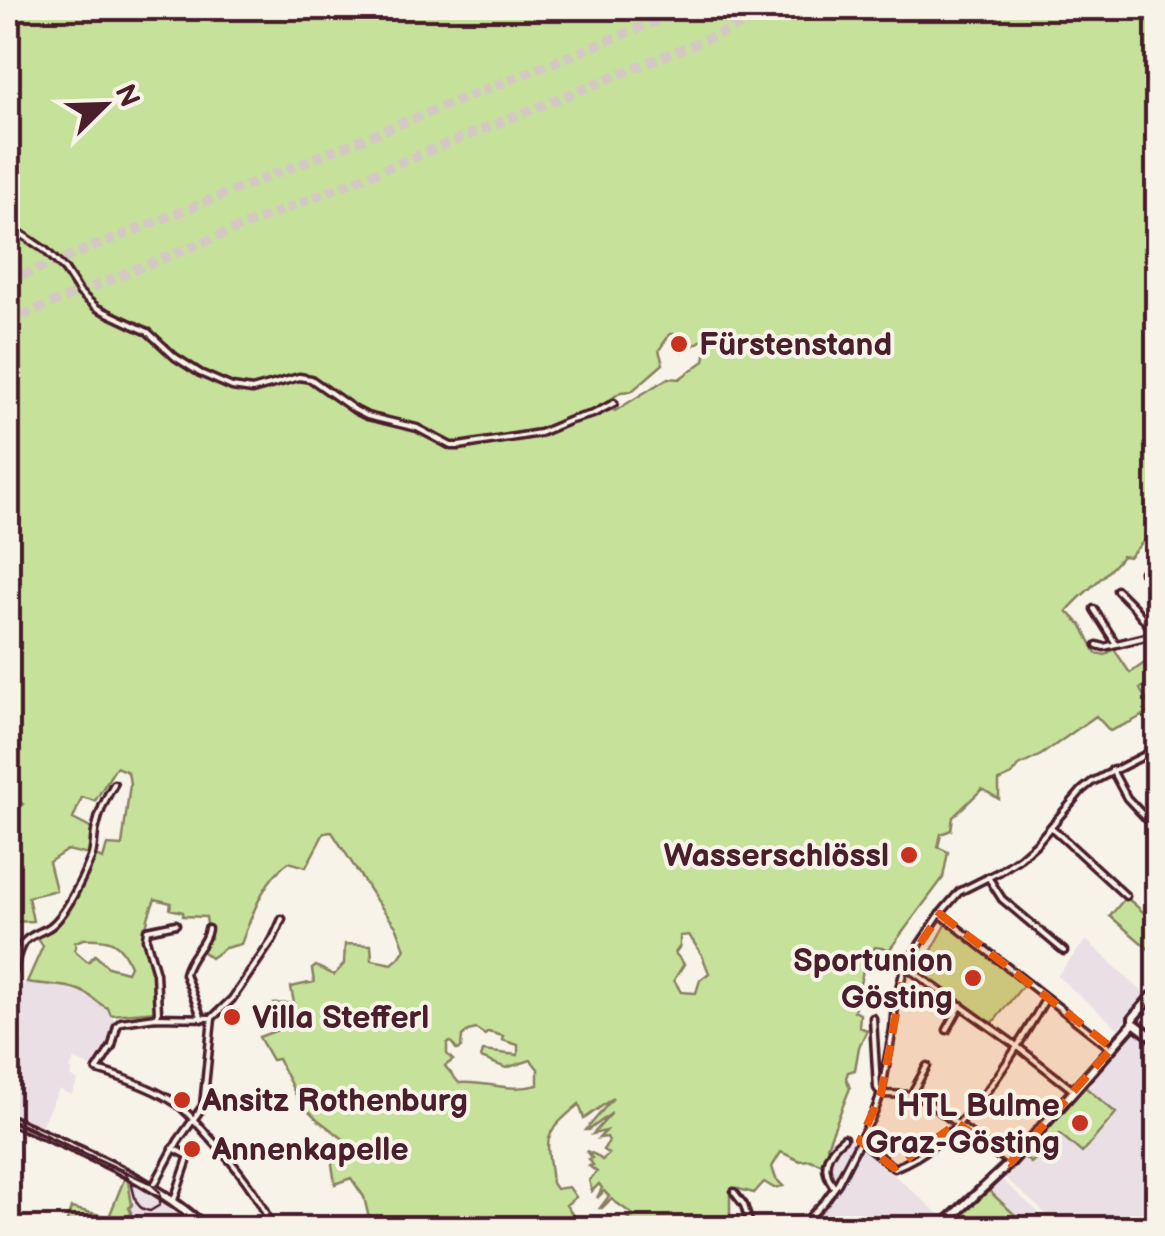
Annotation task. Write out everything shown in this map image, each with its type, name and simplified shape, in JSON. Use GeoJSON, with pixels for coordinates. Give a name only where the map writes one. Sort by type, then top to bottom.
{"type":"FeatureCollection","features":[{"type":"Feature","properties":{"kind":"street"},"geometry":{"type":"LineString","coordinates":[[8,225],[66,270],[80,294],[97,308],[148,332],[186,365],[232,387],[252,390],[299,377],[311,379],[366,416],[427,431],[451,446],[540,433],[614,402]]}},
{"type":"Feature","properties":{"kind":"street"},"geometry":{"type":"LineString","coordinates":[[1143,572],[1158,586]]}},
{"type":"Feature","properties":{"kind":"street"},"geometry":{"type":"LineString","coordinates":[[1097,645],[1157,635],[1117,590]]}},
{"type":"Feature","properties":{"kind":"street"},"geometry":{"type":"LineString","coordinates":[[1094,609],[1116,644]]}},
{"type":"Feature","properties":{"kind":"street"},"geometry":{"type":"LineString","coordinates":[[799,1228],[834,1188],[877,1107],[893,1029],[894,1003],[905,966],[940,914],[959,892],[1020,858],[1082,790],[1158,746]]}},
{"type":"Feature","properties":{"kind":"street"},"geometry":{"type":"LineString","coordinates":[[1112,770],[1127,798],[1158,832]]}},
{"type":"Feature","properties":{"kind":"street"},"geometry":{"type":"LineString","coordinates":[[8,985],[20,948],[55,922],[79,883],[93,854],[96,826],[114,784]]}},
{"type":"Feature","properties":{"kind":"street"},"geometry":{"type":"LineString","coordinates":[[1052,827],[1126,896]]}},
{"type":"Feature","properties":{"kind":"street"},"geometry":{"type":"LineString","coordinates":[[988,877],[1002,899],[1064,950]]}},
{"type":"Feature","properties":{"kind":"street"},"geometry":{"type":"LineString","coordinates":[[940,914],[1112,1048]]}},
{"type":"Feature","properties":{"kind":"street"},"geometry":{"type":"LineString","coordinates":[[272,1228],[264,1209],[230,1159],[194,1119],[169,1099],[96,1069],[123,1021],[212,1018],[232,1000],[282,919]]}},
{"type":"Feature","properties":{"kind":"street"},"geometry":{"type":"LineString","coordinates":[[156,1017],[156,973],[147,930],[176,924]]}},
{"type":"Feature","properties":{"kind":"street"},"geometry":{"type":"LineString","coordinates":[[202,1019],[185,974],[208,929]]}},
{"type":"Feature","properties":{"kind":"street"},"geometry":{"type":"LineString","coordinates":[[905,966],[1075,1091]]}},
{"type":"Feature","properties":{"kind":"street"},"geometry":{"type":"LineString","coordinates":[[1157,987],[1133,1018],[1134,1024],[1158,1041]]}},
{"type":"Feature","properties":{"kind":"street"},"geometry":{"type":"LineString","coordinates":[[860,1141],[894,1168],[920,1154],[978,1102],[1018,1047],[1046,998]]}},
{"type":"Feature","properties":{"kind":"street"},"geometry":{"type":"LineString","coordinates":[[946,1030],[961,1005]]}},
{"type":"Feature","properties":{"kind":"street"},"geometry":{"type":"LineString","coordinates":[[153,1187],[173,1148],[204,1104],[212,1018]]}},
{"type":"Feature","properties":{"kind":"street"},"geometry":{"type":"LineString","coordinates":[[873,1018],[881,1094]]}},
{"type":"Feature","properties":{"kind":"street"},"geometry":{"type":"LineString","coordinates":[[940,1228],[1010,1164],[1134,1024]]}},
{"type":"Feature","properties":{"kind":"street"},"geometry":{"type":"LineString","coordinates":[[911,1095],[927,1066]]}},
{"type":"Feature","properties":{"kind":"street"},"geometry":{"type":"LineString","coordinates":[[881,1094],[918,1095],[1010,1164]]}},
{"type":"Feature","properties":{"kind":"street"},"geometry":{"type":"LineString","coordinates":[[8,1119],[153,1187],[206,1228]]}},
{"type":"Feature","properties":{"kind":"street"},"geometry":{"type":"LineString","coordinates":[[834,1188],[826,1164],[832,1147],[844,1138]]}},
{"type":"Feature","properties":{"kind":"street"},"geometry":{"type":"LineString","coordinates":[[173,1148],[189,1155],[174,1200]]}},
{"type":"Feature","properties":{"kind":"street"},"geometry":{"type":"LineString","coordinates":[[734,1192],[744,1205],[751,1228]]}},
{"type":"Feature","properties":{"kind":"highlighted area"},"geometry":{"type":"Polygon","coordinates":[[[940,914],[1112,1048],[1010,1163],[958,1123],[894,1168],[860,1141],[881,1094],[905,966],[940,914]]]}},
{"type":"Feature","properties":{"kind":"shaded area"},"geometry":{"type":"Polygon","coordinates":[[[1086,940],[1147,996],[1118,1028],[1057,976],[1086,940]]]}},
{"type":"Feature","properties":{"kind":"shaded area"},"geometry":{"type":"Polygon","coordinates":[[[27,982],[87,994],[108,1008],[117,1026],[112,1046],[97,1070],[74,1059],[70,1076],[78,1081],[71,1095],[59,1089],[40,1128],[8,1113],[8,1073],[24,1037],[18,1034],[21,1026],[8,1014],[27,982]]]}},
{"type":"Feature","properties":{"kind":"shaded area","name":"HTL Bulme Graz-Gösting"},"geometry":{"type":"Polygon","coordinates":[[[1138,1029],[1157,1045],[1157,1228],[1062,1228],[1000,1173],[1085,1080],[1091,1080],[1130,1031],[1138,1029]]]}},
{"type":"Feature","properties":{"kind":"shaded area"},"geometry":{"type":"Polygon","coordinates":[[[830,1138],[841,1143],[850,1139],[860,1141],[947,1221],[986,1187],[990,1190],[1002,1180],[1056,1228],[799,1228],[825,1201],[831,1187],[824,1165],[830,1153],[830,1138]]]}},
{"type":"Feature","properties":{"kind":"shaded area"},"geometry":{"type":"Polygon","coordinates":[[[125,1175],[165,1197],[203,1228],[65,1228],[71,1208],[109,1217],[125,1175]]]}},
{"type":"Feature","properties":{"kind":"green space"},"geometry":{"type":"Polygon","coordinates":[[[8,8],[1157,8],[1157,539],[1151,533],[1129,557],[1122,556],[1067,611],[1082,626],[1096,653],[1105,655],[1114,649],[1130,673],[1149,660],[1157,676],[1140,689],[1152,710],[1110,731],[1096,716],[999,781],[999,799],[982,789],[953,817],[951,830],[941,834],[938,847],[948,852],[943,878],[890,949],[875,947],[871,957],[866,957],[854,1011],[860,1014],[859,1027],[867,1030],[855,1070],[848,1072],[846,1078],[850,1088],[827,1146],[830,1153],[824,1165],[800,1161],[781,1152],[772,1167],[783,1186],[774,1188],[764,1182],[754,1193],[735,1188],[730,1191],[730,1220],[734,1228],[611,1228],[635,1216],[611,1199],[600,1208],[609,1196],[604,1191],[597,1198],[602,1188],[599,1184],[592,1191],[589,1180],[597,1172],[589,1166],[593,1165],[589,1159],[592,1158],[586,1151],[602,1160],[609,1154],[603,1150],[609,1141],[607,1137],[599,1138],[606,1131],[593,1134],[612,1113],[586,1130],[613,1098],[584,1119],[579,1104],[549,1138],[552,1183],[556,1189],[569,1187],[576,1197],[566,1205],[588,1228],[377,1228],[351,1178],[335,1184],[332,1164],[346,1141],[299,1101],[278,1059],[272,1060],[259,1037],[278,1030],[274,1004],[294,1003],[291,987],[314,982],[312,969],[316,966],[334,975],[344,964],[345,944],[371,945],[372,960],[392,964],[405,949],[397,928],[332,832],[324,833],[306,867],[289,862],[272,878],[241,944],[225,948],[211,958],[198,948],[211,938],[206,917],[183,916],[183,912],[170,909],[171,903],[155,899],[146,939],[156,982],[157,1011],[111,1015],[108,1008],[80,991],[27,982],[43,946],[36,936],[57,922],[95,856],[103,859],[107,845],[122,846],[128,772],[116,767],[95,801],[82,797],[73,819],[94,830],[89,855],[67,850],[49,862],[56,890],[28,897],[33,921],[12,922],[8,913],[8,824],[23,804],[8,795],[8,8]],[[670,334],[659,350],[663,364],[632,391],[621,392],[597,409],[574,415],[570,418],[573,422],[615,411],[668,378],[679,379],[704,361],[707,342],[704,339],[683,352],[684,339],[670,334]],[[689,935],[680,936],[675,953],[684,964],[674,980],[681,992],[696,993],[700,980],[709,973],[689,935]],[[75,942],[74,950],[88,962],[95,955],[108,967],[127,972],[130,966],[126,957],[112,942],[75,942]],[[476,1029],[462,1036],[461,1048],[457,1050],[451,1042],[447,1043],[447,1054],[453,1060],[445,1066],[459,1083],[517,1088],[538,1085],[538,1069],[531,1060],[506,1068],[481,1058],[483,1051],[518,1055],[518,1045],[502,1040],[503,1036],[488,1032],[485,1035],[476,1029]]]}},
{"type":"Feature","properties":{"kind":"green space"},"geometry":{"type":"Polygon","coordinates":[[[1126,897],[1157,924],[1157,956],[1110,916],[1126,897]]]}},
{"type":"Feature","properties":{"kind":"green space","name":"Sportunion Gösting"},"geometry":{"type":"Polygon","coordinates":[[[947,923],[1025,983],[991,1025],[920,972],[947,923]]]}},
{"type":"Feature","properties":{"kind":"green space","name":"HTL Bulme Graz-Gösting"},"geometry":{"type":"Polygon","coordinates":[[[1085,1087],[1116,1113],[1082,1153],[1060,1134],[1031,1163],[1024,1157],[1085,1087]]]}},
{"type":"Feature","properties":{"kind":"green space"},"geometry":{"type":"Polygon","coordinates":[[[125,1177],[132,1205],[128,1228],[65,1228],[71,1208],[109,1217],[125,1177]]]}},
{"type":"Feature","properties":{"kind":"green space"},"geometry":{"type":"Polygon","coordinates":[[[986,1188],[1029,1228],[970,1228],[965,1224],[960,1218],[986,1188]]]}},
{"type":"Feature","properties":{"kind":"waterway"},"geometry":{"type":"LineString","coordinates":[[211,1015],[226,1002]]}},
{"type":"Feature","properties":{"kind":"tunnel"},"geometry":{"type":"LineString","coordinates":[[8,281],[689,8]]}},
{"type":"Feature","properties":{"kind":"tunnel"},"geometry":{"type":"LineString","coordinates":[[8,321],[783,8]]}},
{"type":"Feature","properties":{"kind":"tram line"},"geometry":{"type":"LineString","coordinates":[[8,1118],[150,1183],[160,1192],[160,1205],[150,1211],[143,1209],[123,1172],[8,1120]]}},
{"type":"Feature","properties":{"kind":"place","name":"Fürstenstand"},"geometry":{"type":"Point","coordinates":[679,344]}},
{"type":"Feature","properties":{"kind":"place","name":"Wasserschlössl"},"geometry":{"type":"Point","coordinates":[909,855]}},
{"type":"Feature","properties":{"kind":"place","name":"Sportunion Gösting"},"geometry":{"type":"Point","coordinates":[973,978]}},
{"type":"Feature","properties":{"kind":"place","name":"Villa Stefferl"},"geometry":{"type":"Point","coordinates":[232,1017]}},
{"type":"Feature","properties":{"kind":"place","name":"Ansitz Rothenburg"},"geometry":{"type":"Point","coordinates":[182,1100]}},
{"type":"Feature","properties":{"kind":"place","name":"HTL Bulme Graz-Gösting"},"geometry":{"type":"Point","coordinates":[1080,1123]}},
{"type":"Feature","properties":{"kind":"place","name":"Annenkapelle"},"geometry":{"type":"Point","coordinates":[192,1149]}}]}
